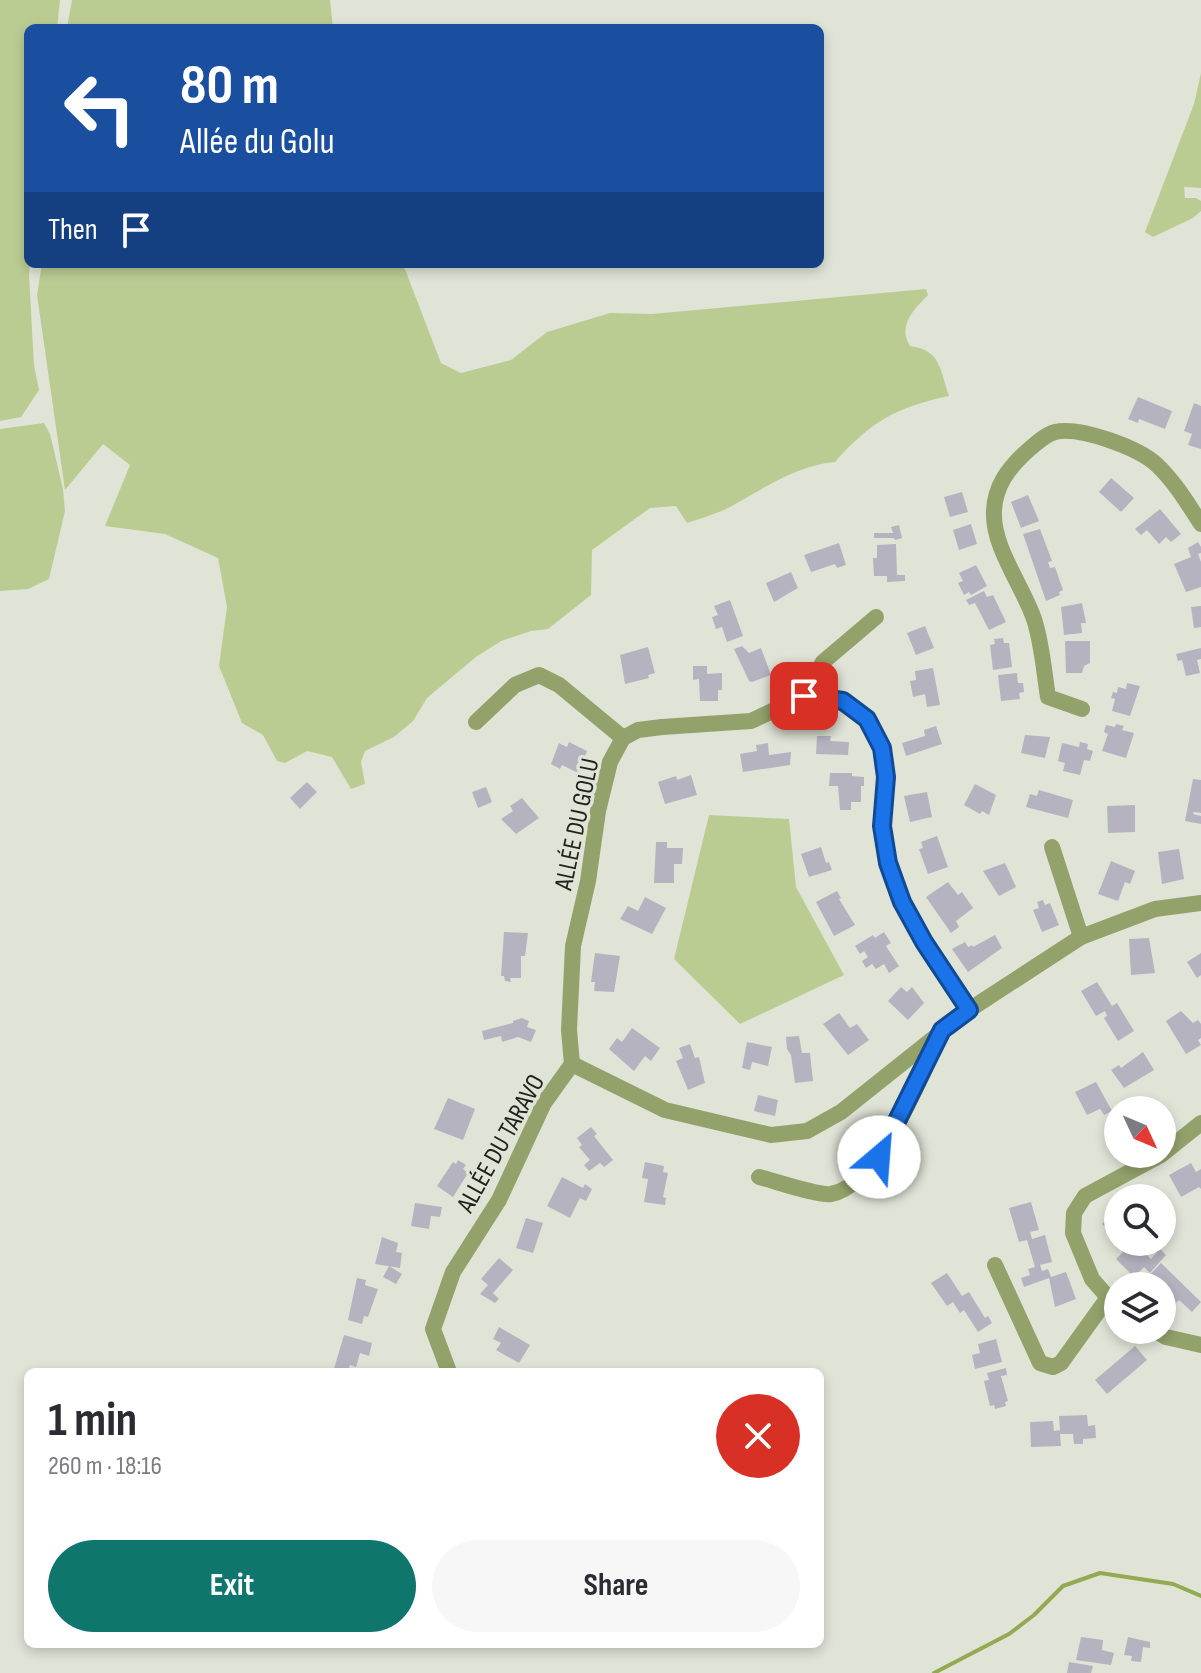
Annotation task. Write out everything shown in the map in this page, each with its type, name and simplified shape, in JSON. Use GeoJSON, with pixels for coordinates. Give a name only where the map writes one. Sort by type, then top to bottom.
{"type":"FeatureCollection","features":[{"type":"Feature","properties":{"kind":"street"},"geometry":{"type":"LineString","coordinates":[[1082,709],[1048,697],[1034,619],[1018,587],[996,524],[994,512],[998,490],[1007,470],[1034,445],[1054,432],[1075,432],[1117,443],[1141,453],[1158,466],[1201,524]]}},
{"type":"Feature","properties":{"kind":"street"},"geometry":{"type":"LineString","coordinates":[[876,617],[823,662],[804,696],[843,701],[867,719],[882,748],[886,777],[882,826],[888,863],[902,902],[935,962],[969,1010]]}},
{"type":"Feature","properties":{"kind":"street"},"geometry":{"type":"LineString","coordinates":[[476,722],[515,685],[539,675],[559,685],[623,738]]}},
{"type":"Feature","properties":{"kind":"street","name":"ALLÉE DU GOLU"},"geometry":{"type":"LineString","coordinates":[[572,1064],[569,1030],[573,946],[588,881],[598,811],[610,762],[623,738],[638,730],[751,721],[804,696]]}},
{"type":"Feature","properties":{"kind":"street"},"geometry":{"type":"LineString","coordinates":[[1052,847],[1081,937]]}},
{"type":"Feature","properties":{"kind":"street","name":"ALLÉE DU TARAVO"},"geometry":{"type":"LineString","coordinates":[[448,1368],[433,1329],[453,1272],[499,1200],[544,1103],[572,1064],[665,1110],[771,1135],[807,1131],[841,1112],[969,1010],[1081,937],[1155,909],[1201,903]]}},
{"type":"Feature","properties":{"kind":"street"},"geometry":{"type":"LineString","coordinates":[[759,1177],[829,1195],[850,1187],[879,1157],[942,1030]]}},
{"type":"Feature","properties":{"kind":"street"},"geometry":{"type":"LineString","coordinates":[[1104,1294],[1092,1279],[1073,1233],[1074,1213],[1085,1196],[1161,1155],[1201,1123]]}},
{"type":"Feature","properties":{"kind":"street"},"geometry":{"type":"LineString","coordinates":[[995,1265],[1040,1363],[1053,1367],[1061,1363],[1104,1313]]}},
{"type":"Feature","properties":{"kind":"street"},"geometry":{"type":"LineString","coordinates":[[1176,1339],[1201,1345]]}},
{"type":"Feature","properties":{"kind":"green space"},"geometry":{"type":"Polygon","coordinates":[[[0,0],[60,0],[57,24],[24,24],[24,268],[30,268],[34,365],[39,390],[21,417],[0,421],[0,0]]]}},
{"type":"Feature","properties":{"kind":"green space"},"geometry":{"type":"Polygon","coordinates":[[[72,0],[330,0],[333,24],[68,24],[72,0]]]}},
{"type":"Feature","properties":{"kind":"green space"},"geometry":{"type":"Polygon","coordinates":[[[1201,73],[1201,188],[1184,187],[1185,198],[1201,201],[1201,211],[1153,237],[1145,232],[1194,104],[1201,73]]]}},
{"type":"Feature","properties":{"kind":"green space"},"geometry":{"type":"Polygon","coordinates":[[[41,268],[405,268],[441,363],[461,373],[511,360],[547,332],[610,313],[652,314],[926,289],[928,295],[906,325],[906,339],[910,346],[934,357],[949,396],[914,405],[886,418],[861,436],[835,462],[791,474],[715,514],[687,523],[676,506],[650,508],[592,550],[591,595],[548,629],[501,641],[476,657],[427,698],[413,721],[394,737],[365,751],[361,762],[365,784],[351,789],[332,757],[307,751],[285,763],[277,761],[263,735],[242,723],[219,666],[227,607],[218,558],[165,534],[105,526],[130,465],[103,444],[65,490],[37,295],[41,268]]]}},
{"type":"Feature","properties":{"kind":"green space"},"geometry":{"type":"Polygon","coordinates":[[[44,423],[50,434],[65,511],[49,579],[28,589],[0,591],[0,429],[44,423]]]}},
{"type":"Feature","properties":{"kind":"green space"},"geometry":{"type":"Polygon","coordinates":[[[709,815],[789,819],[796,887],[844,975],[740,1024],[674,959],[709,815]]]}},
{"type":"Feature","properties":{"kind":"building"},"geometry":{"type":"Polygon","coordinates":[[[1138,397],[1172,411],[1165,429],[1139,419],[1138,423],[1128,419],[1138,397]]]}},
{"type":"Feature","properties":{"kind":"building"},"geometry":{"type":"Polygon","coordinates":[[[1194,403],[1201,406],[1201,449],[1188,445],[1192,434],[1184,431],[1194,403]]]}},
{"type":"Feature","properties":{"kind":"building"},"geometry":{"type":"Polygon","coordinates":[[[1111,478],[1134,498],[1121,512],[1099,492],[1111,478]]]}},
{"type":"Feature","properties":{"kind":"building"},"geometry":{"type":"Polygon","coordinates":[[[962,492],[968,512],[950,517],[944,497],[962,492]]]}},
{"type":"Feature","properties":{"kind":"building"},"geometry":{"type":"Polygon","coordinates":[[[1028,495],[1039,521],[1021,528],[1011,502],[1028,495]]]}},
{"type":"Feature","properties":{"kind":"building"},"geometry":{"type":"Polygon","coordinates":[[[1160,509],[1181,534],[1171,542],[1166,537],[1159,544],[1147,530],[1141,535],[1135,529],[1160,509]]]}},
{"type":"Feature","properties":{"kind":"building"},"geometry":{"type":"Polygon","coordinates":[[[971,524],[977,544],[959,550],[953,530],[971,524]]]}},
{"type":"Feature","properties":{"kind":"building"},"geometry":{"type":"Polygon","coordinates":[[[899,525],[902,538],[874,538],[874,533],[893,533],[891,527],[899,525]]]}},
{"type":"Feature","properties":{"kind":"building"},"geometry":{"type":"Polygon","coordinates":[[[1040,529],[1052,561],[1048,562],[1050,568],[1055,567],[1063,590],[1059,592],[1060,595],[1046,601],[1023,534],[1040,529]]]}},
{"type":"Feature","properties":{"kind":"building"},"geometry":{"type":"Polygon","coordinates":[[[1198,542],[1201,547],[1198,554],[1201,587],[1186,592],[1174,564],[1191,557],[1188,548],[1198,542]]]}},
{"type":"Feature","properties":{"kind":"building"},"geometry":{"type":"Polygon","coordinates":[[[839,543],[846,565],[837,568],[835,564],[811,572],[804,555],[839,543]]]}},
{"type":"Feature","properties":{"kind":"building"},"geometry":{"type":"Polygon","coordinates":[[[896,544],[897,575],[905,575],[905,581],[887,582],[887,576],[874,576],[873,558],[877,558],[877,545],[896,544]]]}},
{"type":"Feature","properties":{"kind":"building"},"geometry":{"type":"Polygon","coordinates":[[[976,565],[987,586],[971,595],[969,592],[964,595],[958,583],[963,581],[959,573],[976,565]]]}},
{"type":"Feature","properties":{"kind":"building"},"geometry":{"type":"Polygon","coordinates":[[[791,572],[798,588],[774,602],[766,583],[791,572]]]}},
{"type":"Feature","properties":{"kind":"building"},"geometry":{"type":"Polygon","coordinates":[[[984,591],[987,597],[993,595],[1006,622],[989,630],[975,603],[969,605],[966,600],[984,591]]]}},
{"type":"Feature","properties":{"kind":"building"},"geometry":{"type":"Polygon","coordinates":[[[730,600],[743,636],[727,642],[722,627],[716,629],[712,617],[718,615],[714,606],[730,600]]]}},
{"type":"Feature","properties":{"kind":"building"},"geometry":{"type":"Polygon","coordinates":[[[1082,603],[1086,623],[1081,623],[1082,633],[1064,635],[1061,607],[1082,603]]]}},
{"type":"Feature","properties":{"kind":"building"},"geometry":{"type":"Polygon","coordinates":[[[1201,606],[1201,627],[1194,628],[1191,607],[1201,606]]]}},
{"type":"Feature","properties":{"kind":"building"},"geometry":{"type":"Polygon","coordinates":[[[925,626],[934,648],[916,655],[907,633],[925,626]]]}},
{"type":"Feature","properties":{"kind":"building"},"geometry":{"type":"Polygon","coordinates":[[[1003,638],[1004,643],[1009,643],[1012,667],[993,670],[990,645],[995,644],[994,639],[1003,638]]]}},
{"type":"Feature","properties":{"kind":"building"},"geometry":{"type":"Polygon","coordinates":[[[1065,641],[1090,641],[1090,663],[1084,666],[1082,673],[1066,673],[1065,641]]]}},
{"type":"Feature","properties":{"kind":"building"},"geometry":{"type":"Polygon","coordinates":[[[742,646],[749,653],[761,648],[771,675],[749,681],[734,649],[742,646]]]}},
{"type":"Feature","properties":{"kind":"building"},"geometry":{"type":"Polygon","coordinates":[[[648,647],[655,673],[648,675],[649,678],[625,684],[620,655],[648,647]]]}},
{"type":"Feature","properties":{"kind":"building"},"geometry":{"type":"Polygon","coordinates":[[[1201,648],[1201,659],[1197,660],[1200,673],[1186,676],[1182,660],[1178,661],[1176,654],[1201,648]]]}},
{"type":"Feature","properties":{"kind":"building"},"geometry":{"type":"Polygon","coordinates":[[[693,666],[707,666],[707,674],[722,673],[722,690],[718,690],[718,701],[700,701],[699,679],[693,680],[693,666]]]}},
{"type":"Feature","properties":{"kind":"building"},"geometry":{"type":"Polygon","coordinates":[[[933,668],[940,705],[927,707],[925,694],[913,697],[910,681],[916,680],[915,671],[933,668]]]}},
{"type":"Feature","properties":{"kind":"building"},"geometry":{"type":"Polygon","coordinates":[[[1017,673],[1018,683],[1023,683],[1024,692],[1019,693],[1020,699],[1001,701],[998,675],[1017,673]]]}},
{"type":"Feature","properties":{"kind":"building"},"geometry":{"type":"Polygon","coordinates":[[[1127,683],[1140,686],[1130,716],[1112,711],[1113,692],[1117,693],[1118,687],[1126,689],[1127,683]]]}},
{"type":"Feature","properties":{"kind":"building"},"geometry":{"type":"Polygon","coordinates":[[[1116,724],[1124,726],[1122,730],[1134,733],[1126,758],[1102,751],[1108,734],[1104,732],[1106,725],[1115,727],[1116,724]]]}},
{"type":"Feature","properties":{"kind":"building"},"geometry":{"type":"Polygon","coordinates":[[[936,726],[942,744],[906,756],[902,743],[925,736],[924,730],[936,726]]]}},
{"type":"Feature","properties":{"kind":"building"},"geometry":{"type":"Polygon","coordinates":[[[1025,735],[1050,737],[1045,758],[1021,753],[1025,735]]]}},
{"type":"Feature","properties":{"kind":"building"},"geometry":{"type":"Polygon","coordinates":[[[817,736],[831,736],[830,741],[849,742],[848,755],[816,754],[817,736]]]}},
{"type":"Feature","properties":{"kind":"building"},"geometry":{"type":"Polygon","coordinates":[[[569,742],[587,751],[578,773],[562,765],[560,769],[551,764],[559,743],[567,747],[569,742]]]}},
{"type":"Feature","properties":{"kind":"building"},"geometry":{"type":"Polygon","coordinates":[[[1080,742],[1088,744],[1087,749],[1093,751],[1090,761],[1084,760],[1080,775],[1063,771],[1065,763],[1058,761],[1062,743],[1079,747],[1080,742]]]}},
{"type":"Feature","properties":{"kind":"building"},"geometry":{"type":"Polygon","coordinates":[[[768,743],[769,755],[791,752],[790,765],[743,772],[740,754],[757,751],[756,745],[768,743]]]}},
{"type":"Feature","properties":{"kind":"building"},"geometry":{"type":"Polygon","coordinates":[[[830,773],[852,773],[852,776],[864,777],[861,802],[851,802],[851,810],[840,810],[838,786],[829,786],[830,773]]]}},
{"type":"Feature","properties":{"kind":"building"},"geometry":{"type":"Polygon","coordinates":[[[691,775],[697,795],[665,804],[658,782],[691,775]]]}},
{"type":"Feature","properties":{"kind":"building"},"geometry":{"type":"Polygon","coordinates":[[[1193,779],[1201,780],[1201,813],[1193,814],[1201,816],[1201,824],[1185,821],[1193,779]]]}},
{"type":"Feature","properties":{"kind":"building"},"geometry":{"type":"Polygon","coordinates":[[[307,782],[317,792],[300,809],[290,798],[307,782]]]}},
{"type":"Feature","properties":{"kind":"building"},"geometry":{"type":"Polygon","coordinates":[[[975,784],[996,795],[989,815],[982,811],[980,814],[964,805],[975,784]]]}},
{"type":"Feature","properties":{"kind":"building"},"geometry":{"type":"Polygon","coordinates":[[[486,787],[492,802],[478,808],[472,792],[486,787]]]}},
{"type":"Feature","properties":{"kind":"building"},"geometry":{"type":"Polygon","coordinates":[[[1039,790],[1073,800],[1068,818],[1026,807],[1030,794],[1037,796],[1039,790]]]}},
{"type":"Feature","properties":{"kind":"building"},"geometry":{"type":"Polygon","coordinates":[[[927,792],[932,817],[910,822],[904,796],[927,792]]]}},
{"type":"Feature","properties":{"kind":"building"},"geometry":{"type":"Polygon","coordinates":[[[522,798],[539,818],[516,834],[501,819],[513,811],[510,806],[522,798]]]}},
{"type":"Feature","properties":{"kind":"building"},"geometry":{"type":"Polygon","coordinates":[[[1135,805],[1135,832],[1108,833],[1107,806],[1135,805]]]}},
{"type":"Feature","properties":{"kind":"building"},"geometry":{"type":"Polygon","coordinates":[[[937,836],[948,867],[928,874],[919,849],[923,848],[921,842],[937,836]]]}},
{"type":"Feature","properties":{"kind":"building"},"geometry":{"type":"Polygon","coordinates":[[[656,842],[667,842],[667,848],[683,848],[682,864],[674,864],[674,883],[654,883],[656,842]]]}},
{"type":"Feature","properties":{"kind":"building"},"geometry":{"type":"Polygon","coordinates":[[[821,847],[832,870],[809,877],[801,854],[821,847]]]}},
{"type":"Feature","properties":{"kind":"building"},"geometry":{"type":"Polygon","coordinates":[[[1179,849],[1184,879],[1162,884],[1158,852],[1179,849]]]}},
{"type":"Feature","properties":{"kind":"building"},"geometry":{"type":"Polygon","coordinates":[[[1111,861],[1135,871],[1130,884],[1125,882],[1118,901],[1098,894],[1111,861]]]}},
{"type":"Feature","properties":{"kind":"building"},"geometry":{"type":"Polygon","coordinates":[[[1005,863],[1016,887],[999,896],[983,871],[1005,863]]]}},
{"type":"Feature","properties":{"kind":"building"},"geometry":{"type":"Polygon","coordinates":[[[948,882],[958,895],[962,892],[973,908],[956,921],[959,927],[951,933],[926,897],[948,882]]]}},
{"type":"Feature","properties":{"kind":"building"},"geometry":{"type":"Polygon","coordinates":[[[837,891],[855,925],[834,936],[816,902],[837,891]]]}},
{"type":"Feature","properties":{"kind":"building"},"geometry":{"type":"Polygon","coordinates":[[[645,897],[666,908],[652,934],[620,919],[628,906],[638,911],[645,897]]]}},
{"type":"Feature","properties":{"kind":"building"},"geometry":{"type":"Polygon","coordinates":[[[1043,900],[1045,905],[1050,903],[1059,925],[1042,932],[1033,910],[1039,908],[1037,902],[1043,900]]]}},
{"type":"Feature","properties":{"kind":"building"},"geometry":{"type":"Polygon","coordinates":[[[504,932],[528,933],[525,956],[521,956],[521,978],[510,978],[511,982],[501,976],[504,932]]]}},
{"type":"Feature","properties":{"kind":"building"},"geometry":{"type":"Polygon","coordinates":[[[884,932],[891,943],[886,946],[899,966],[889,973],[884,964],[876,969],[872,964],[866,968],[862,961],[868,957],[864,951],[860,954],[855,946],[884,932]]]}},
{"type":"Feature","properties":{"kind":"building"},"geometry":{"type":"Polygon","coordinates":[[[995,935],[1002,948],[968,972],[952,949],[965,942],[968,947],[973,947],[995,935]]]}},
{"type":"Feature","properties":{"kind":"building"},"geometry":{"type":"Polygon","coordinates":[[[1149,938],[1155,973],[1131,975],[1129,939],[1149,938]]]}},
{"type":"Feature","properties":{"kind":"building"},"geometry":{"type":"Polygon","coordinates":[[[595,953],[620,956],[614,992],[594,991],[595,982],[591,982],[595,953]]]}},
{"type":"Feature","properties":{"kind":"building"},"geometry":{"type":"Polygon","coordinates":[[[1201,953],[1201,975],[1197,978],[1187,962],[1201,953]]]}},
{"type":"Feature","properties":{"kind":"building"},"geometry":{"type":"Polygon","coordinates":[[[1097,982],[1112,1006],[1117,1003],[1134,1031],[1118,1041],[1104,1018],[1107,1016],[1105,1011],[1096,1016],[1081,991],[1097,982]]]}},
{"type":"Feature","properties":{"kind":"building"},"geometry":{"type":"Polygon","coordinates":[[[901,987],[907,992],[912,987],[924,1003],[908,1020],[888,1001],[901,987]]]}},
{"type":"Feature","properties":{"kind":"building"},"geometry":{"type":"Polygon","coordinates":[[[1181,1011],[1193,1023],[1198,1020],[1201,1024],[1201,1038],[1198,1040],[1201,1045],[1186,1054],[1166,1021],[1181,1011]]]}},
{"type":"Feature","properties":{"kind":"building"},"geometry":{"type":"Polygon","coordinates":[[[839,1013],[850,1028],[857,1024],[869,1040],[848,1055],[823,1024],[839,1013]]]}},
{"type":"Feature","properties":{"kind":"building"},"geometry":{"type":"Polygon","coordinates":[[[522,1018],[529,1021],[527,1027],[536,1030],[531,1042],[518,1037],[502,1042],[501,1036],[484,1040],[482,1031],[522,1018]]]}},
{"type":"Feature","properties":{"kind":"building"},"geometry":{"type":"Polygon","coordinates":[[[632,1028],[660,1048],[651,1061],[645,1056],[634,1071],[609,1049],[617,1038],[622,1042],[632,1028]]]}},
{"type":"Feature","properties":{"kind":"building"},"geometry":{"type":"Polygon","coordinates":[[[799,1036],[802,1053],[810,1053],[813,1081],[795,1083],[786,1037],[799,1036]]]}},
{"type":"Feature","properties":{"kind":"building"},"geometry":{"type":"Polygon","coordinates":[[[747,1042],[772,1047],[768,1066],[752,1062],[750,1070],[742,1068],[747,1042]]]}},
{"type":"Feature","properties":{"kind":"building"},"geometry":{"type":"Polygon","coordinates":[[[690,1044],[695,1058],[699,1057],[705,1083],[688,1090],[676,1061],[683,1058],[679,1048],[690,1044]]]}},
{"type":"Feature","properties":{"kind":"building"},"geometry":{"type":"Polygon","coordinates":[[[1143,1052],[1154,1070],[1124,1088],[1111,1070],[1119,1065],[1121,1068],[1143,1052]]]}},
{"type":"Feature","properties":{"kind":"building"},"geometry":{"type":"Polygon","coordinates":[[[1096,1082],[1104,1096],[1104,1115],[1100,1109],[1087,1115],[1075,1092],[1096,1082]]]}},
{"type":"Feature","properties":{"kind":"building"},"geometry":{"type":"Polygon","coordinates":[[[758,1095],[778,1100],[775,1116],[754,1111],[758,1095]]]}},
{"type":"Feature","properties":{"kind":"building"},"geometry":{"type":"Polygon","coordinates":[[[448,1098],[475,1109],[463,1140],[434,1129],[448,1098]]]}},
{"type":"Feature","properties":{"kind":"building"},"geometry":{"type":"Polygon","coordinates":[[[591,1127],[597,1134],[594,1136],[613,1160],[604,1167],[600,1163],[589,1171],[584,1165],[590,1160],[579,1147],[582,1145],[577,1138],[591,1127]]]}},
{"type":"Feature","properties":{"kind":"building"},"geometry":{"type":"Polygon","coordinates":[[[458,1160],[466,1165],[463,1169],[468,1173],[453,1197],[437,1186],[453,1162],[456,1164],[458,1160]]]}},
{"type":"Feature","properties":{"kind":"building"},"geometry":{"type":"Polygon","coordinates":[[[645,1162],[664,1166],[663,1172],[668,1173],[663,1197],[666,1198],[665,1205],[644,1202],[648,1179],[642,1178],[645,1162]]]}},
{"type":"Feature","properties":{"kind":"building"},"geometry":{"type":"Polygon","coordinates":[[[1191,1163],[1196,1172],[1201,1169],[1201,1189],[1199,1187],[1181,1197],[1169,1175],[1191,1163]]]}},
{"type":"Feature","properties":{"kind":"building"},"geometry":{"type":"Polygon","coordinates":[[[562,1177],[583,1188],[585,1184],[592,1189],[586,1201],[580,1198],[570,1218],[547,1206],[562,1177]]]}},
{"type":"Feature","properties":{"kind":"building"},"geometry":{"type":"Polygon","coordinates":[[[1031,1202],[1039,1230],[1030,1232],[1032,1239],[1045,1235],[1052,1262],[1040,1265],[1042,1271],[1048,1269],[1051,1277],[1066,1272],[1076,1299],[1055,1307],[1049,1278],[1024,1287],[1021,1278],[1030,1275],[1028,1269],[1035,1267],[1027,1240],[1019,1242],[1009,1208],[1031,1202]]]}},
{"type":"Feature","properties":{"kind":"building"},"geometry":{"type":"Polygon","coordinates":[[[415,1203],[442,1207],[440,1217],[431,1216],[429,1229],[411,1226],[415,1203]]]}},
{"type":"Feature","properties":{"kind":"building"},"geometry":{"type":"Polygon","coordinates":[[[526,1218],[543,1223],[533,1253],[516,1248],[526,1218]]]}},
{"type":"Feature","properties":{"kind":"building"},"geometry":{"type":"Polygon","coordinates":[[[382,1237],[398,1243],[396,1252],[402,1253],[400,1268],[375,1264],[382,1237]]]}},
{"type":"Feature","properties":{"kind":"building"},"geometry":{"type":"Polygon","coordinates":[[[1119,1256],[1148,1256],[1151,1259],[1165,1256],[1151,1272],[1144,1267],[1139,1272],[1129,1272],[1116,1259],[1119,1256]]]}},
{"type":"Feature","properties":{"kind":"building"},"geometry":{"type":"Polygon","coordinates":[[[499,1258],[513,1270],[493,1293],[499,1299],[495,1303],[480,1294],[488,1285],[481,1279],[499,1258]]]}},
{"type":"Feature","properties":{"kind":"building"},"geometry":{"type":"Polygon","coordinates":[[[1161,1263],[1170,1272],[1152,1272],[1161,1263]]]}},
{"type":"Feature","properties":{"kind":"building"},"geometry":{"type":"Polygon","coordinates":[[[389,1266],[402,1274],[396,1284],[383,1277],[389,1266]]]}},
{"type":"Feature","properties":{"kind":"building"},"geometry":{"type":"Polygon","coordinates":[[[947,1273],[962,1296],[969,1292],[985,1318],[988,1316],[992,1323],[978,1332],[964,1310],[960,1313],[953,1302],[947,1306],[931,1283],[947,1273]]]}},
{"type":"Feature","properties":{"kind":"building"},"geometry":{"type":"Polygon","coordinates":[[[357,1278],[366,1280],[365,1285],[378,1289],[368,1317],[364,1316],[362,1324],[348,1320],[357,1278]]]}},
{"type":"Feature","properties":{"kind":"building"},"geometry":{"type":"Polygon","coordinates":[[[1176,1278],[1201,1302],[1192,1312],[1179,1300],[1176,1303],[1176,1278]]]}},
{"type":"Feature","properties":{"kind":"building"},"geometry":{"type":"Polygon","coordinates":[[[499,1327],[530,1345],[519,1363],[496,1350],[501,1343],[493,1339],[499,1327]]]}},
{"type":"Feature","properties":{"kind":"building"},"geometry":{"type":"Polygon","coordinates":[[[344,1335],[372,1343],[369,1356],[360,1353],[356,1367],[334,1368],[344,1335]]]}},
{"type":"Feature","properties":{"kind":"building"},"geometry":{"type":"Polygon","coordinates":[[[996,1339],[1002,1362],[975,1369],[972,1355],[980,1353],[978,1344],[996,1339]]]}},
{"type":"Feature","properties":{"kind":"building"},"geometry":{"type":"Polygon","coordinates":[[[1135,1346],[1147,1360],[1107,1394],[1095,1380],[1135,1346]]]}},
{"type":"Feature","properties":{"kind":"building"},"geometry":{"type":"Polygon","coordinates":[[[1006,1368],[1007,1375],[1001,1376],[1008,1401],[1005,1402],[1006,1406],[995,1409],[994,1405],[990,1406],[984,1381],[989,1380],[987,1373],[1006,1368]]]}},
{"type":"Feature","properties":{"kind":"building"},"geometry":{"type":"Polygon","coordinates":[[[1087,1415],[1088,1426],[1095,1425],[1096,1438],[1083,1439],[1083,1444],[1074,1444],[1073,1434],[1060,1434],[1061,1446],[1031,1447],[1030,1422],[1053,1421],[1054,1431],[1060,1430],[1059,1416],[1087,1415]]]}},
{"type":"Feature","properties":{"kind":"building"},"geometry":{"type":"Polygon","coordinates":[[[1081,1637],[1103,1640],[1102,1650],[1114,1653],[1111,1665],[1076,1660],[1081,1637]]]}},
{"type":"Feature","properties":{"kind":"building"},"geometry":{"type":"Polygon","coordinates":[[[1128,1637],[1150,1642],[1150,1648],[1143,1647],[1141,1662],[1131,1661],[1132,1656],[1124,1655],[1128,1637]]]}},
{"type":"Feature","properties":{"kind":"building"},"geometry":{"type":"Polygon","coordinates":[[[1069,1662],[1093,1666],[1091,1673],[1067,1673],[1069,1662]]]}},
{"type":"Feature","properties":{"kind":"waterway"},"geometry":{"type":"LineString","coordinates":[[934,1673],[1009,1634],[1034,1615],[1063,1586],[1100,1573],[1173,1584],[1201,1596]]}},
{"type":"Feature","properties":{"kind":"route"},"geometry":{"type":"LineString","coordinates":[[804,696],[843,701],[867,719],[882,748],[886,777],[882,826],[888,863],[902,902],[935,962],[969,1010],[942,1030],[879,1157]]}}]}
